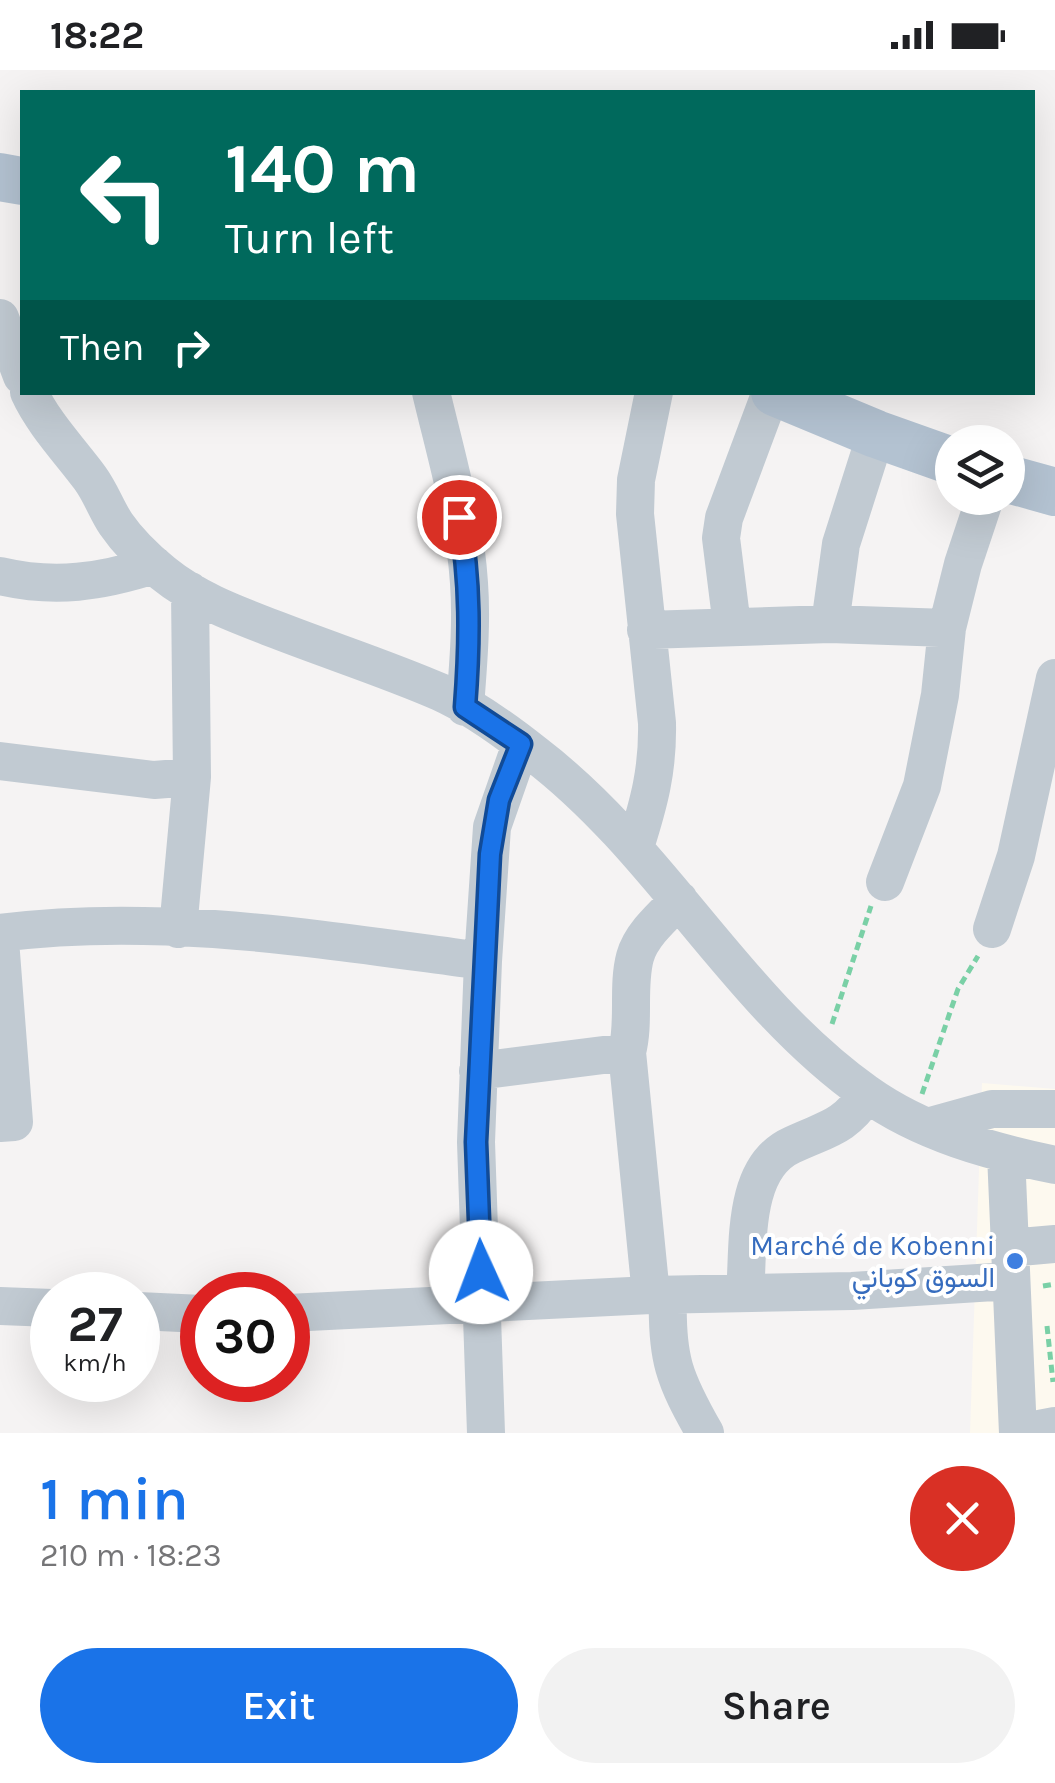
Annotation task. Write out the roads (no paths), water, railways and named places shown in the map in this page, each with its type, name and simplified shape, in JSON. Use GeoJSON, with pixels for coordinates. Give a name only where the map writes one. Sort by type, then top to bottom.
{"type":"FeatureCollection","features":[{"type":"Feature","properties":{"kind":"main road"},"geometry":{"type":"LineString","coordinates":[[780,395],[935,454]]}},
{"type":"Feature","properties":{"kind":"main road"},"geometry":{"type":"LineString","coordinates":[[1025,484],[1055,492]]}},
{"type":"Feature","properties":{"kind":"street"},"geometry":{"type":"LineString","coordinates":[[0,318],[20,371]]}},
{"type":"Feature","properties":{"kind":"street"},"geometry":{"type":"LineString","coordinates":[[31,395],[98,490],[115,522],[154,565],[190,592],[243,617],[442,693],[521,744],[568,780],[635,847],[771,1010],[866,1094],[960,1141],[1055,1165]]}},
{"type":"Feature","properties":{"kind":"street"},"geometry":{"type":"LineString","coordinates":[[432,395],[469,581],[470,646],[465,707]]}},
{"type":"Feature","properties":{"kind":"street"},"geometry":{"type":"LineString","coordinates":[[635,847],[654,788],[658,758],[634,514],[636,480],[653,395]]}},
{"type":"Feature","properties":{"kind":"street"},"geometry":{"type":"LineString","coordinates":[[732,626],[722,528],[772,395]]}},
{"type":"Feature","properties":{"kind":"street"},"geometry":{"type":"LineString","coordinates":[[830,624],[847,521],[876,434]]}},
{"type":"Feature","properties":{"kind":"street"},"geometry":{"type":"LineString","coordinates":[[885,882],[922,786],[940,694],[947,628],[979,515]]}},
{"type":"Feature","properties":{"kind":"street"},"geometry":{"type":"LineString","coordinates":[[0,576],[32,584],[88,582],[112,579],[154,565]]}},
{"type":"Feature","properties":{"kind":"street"},"geometry":{"type":"LineString","coordinates":[[178,929],[192,778],[190,592]]}},
{"type":"Feature","properties":{"kind":"street"},"geometry":{"type":"LineString","coordinates":[[646,630],[830,624],[947,628]]}},
{"type":"Feature","properties":{"kind":"street"},"geometry":{"type":"LineString","coordinates":[[992,929],[1046,752],[1055,678]]}},
{"type":"Feature","properties":{"kind":"street"},"geometry":{"type":"LineString","coordinates":[[486,1433],[476,1142],[483,962],[492,827],[521,744]]}},
{"type":"Feature","properties":{"kind":"street"},"geometry":{"type":"LineString","coordinates":[[0,761],[154,780],[192,778]]}},
{"type":"Feature","properties":{"kind":"street"},"geometry":{"type":"LineString","coordinates":[[679,900],[658,920],[635,956],[628,1052],[666,1340],[682,1394],[705,1433]]}},
{"type":"Feature","properties":{"kind":"street"},"geometry":{"type":"LineString","coordinates":[[0,1123],[14,1122],[0,937],[86,924],[306,938],[483,962]]}},
{"type":"Feature","properties":{"kind":"street"},"geometry":{"type":"LineString","coordinates":[[478,1071],[628,1052]]}},
{"type":"Feature","properties":{"kind":"street"},"geometry":{"type":"LineString","coordinates":[[745,1293],[753,1198],[771,1160],[786,1147],[842,1124],[866,1094]]}},
{"type":"Feature","properties":{"kind":"street"},"geometry":{"type":"LineString","coordinates":[[920,1123],[992,1110],[1055,1110]]}},
{"type":"Feature","properties":{"kind":"street"},"geometry":{"type":"LineString","coordinates":[[1006,1154],[1021,1272],[1018,1433],[1055,1426]]}},
{"type":"Feature","properties":{"kind":"street"},"geometry":{"type":"LineString","coordinates":[[310,1312],[660,1295],[852,1291],[1021,1272],[1055,1244]]}},
{"type":"Feature","properties":{"kind":"street"},"geometry":{"type":"LineString","coordinates":[[0,1306],[30,1307]]}},
{"type":"Feature","properties":{"kind":"place","name":"Marché de Kobenni السوق كوباني"},"geometry":{"type":"Point","coordinates":[1015,1261]}}]}
